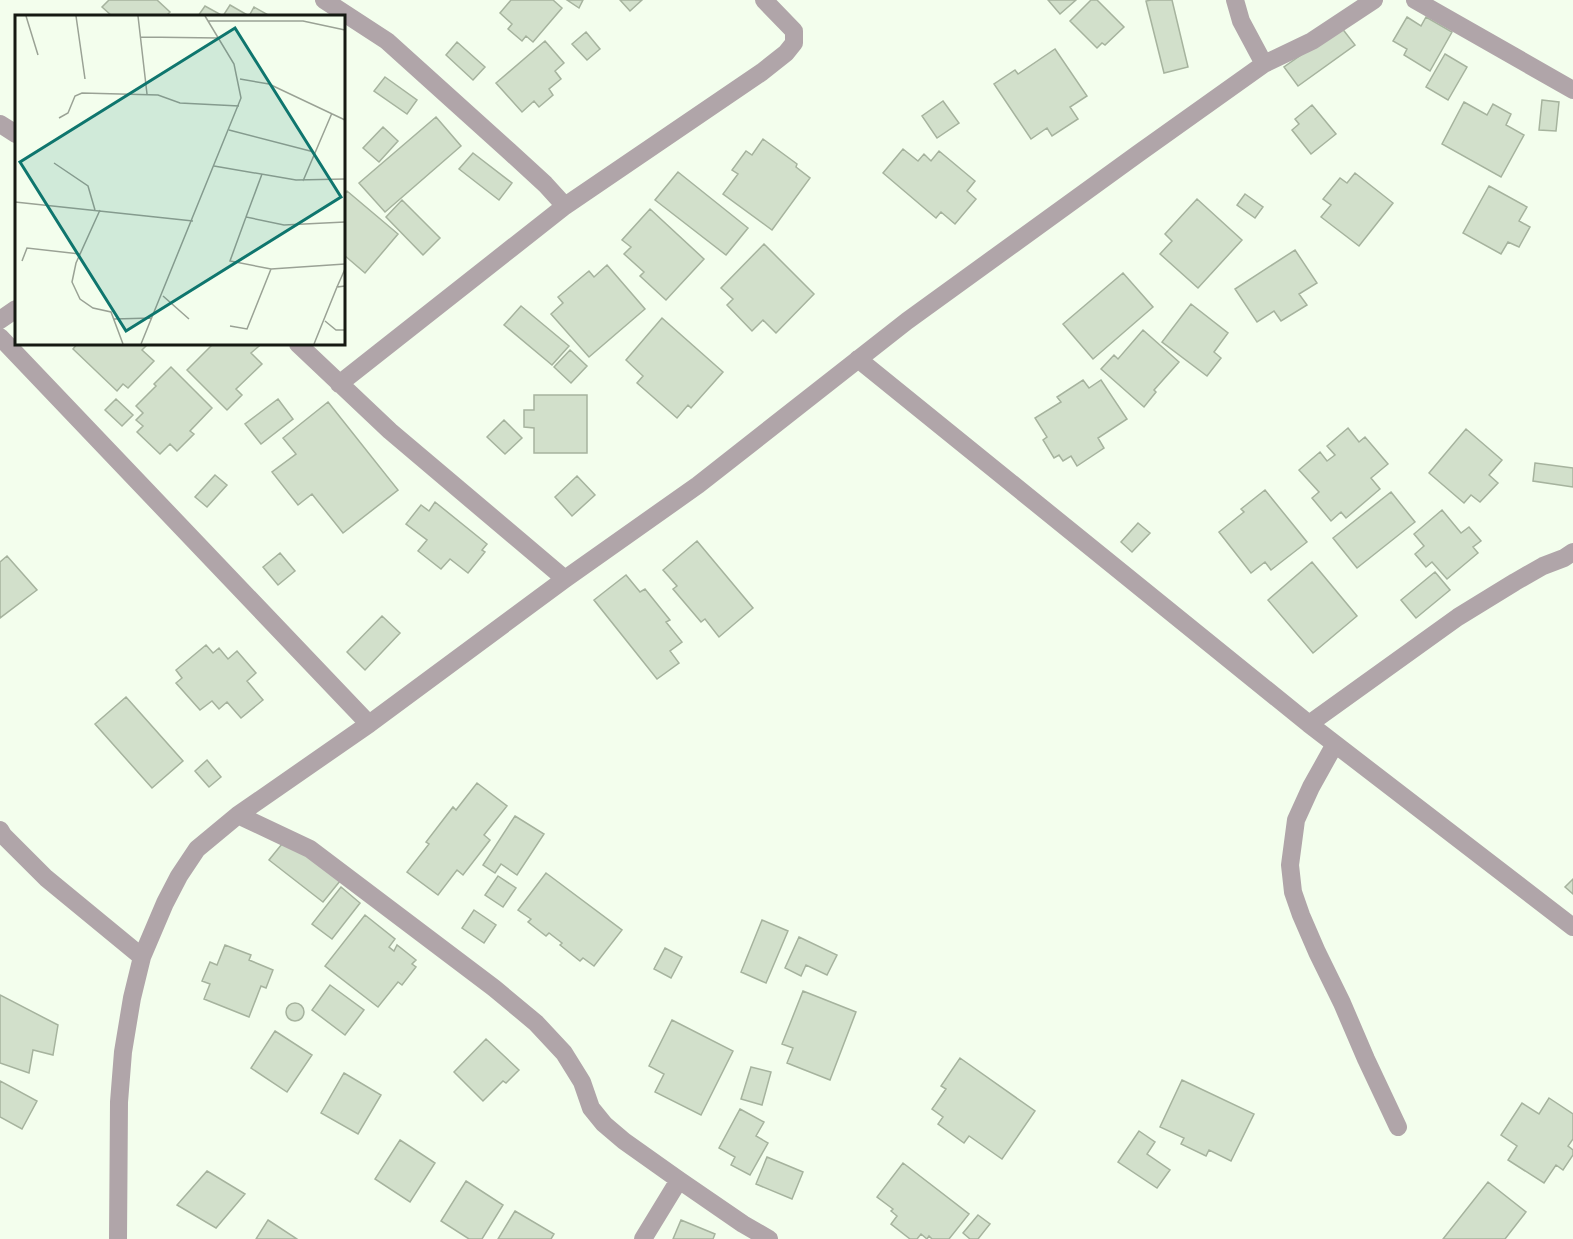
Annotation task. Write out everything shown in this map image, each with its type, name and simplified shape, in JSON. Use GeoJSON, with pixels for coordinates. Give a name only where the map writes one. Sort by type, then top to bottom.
{"type":"FeatureCollection","features":[{"type":"Feature","properties":{"kind":"street"},"geometry":{"type":"LineString","coordinates":[[324,0],[387,41],[545,184],[565,206]]}},
{"type":"Feature","properties":{"kind":"street"},"geometry":{"type":"LineString","coordinates":[[339,384],[565,206],[762,72],[786,53],[794,43],[794,32],[764,0]]}},
{"type":"Feature","properties":{"kind":"street"},"geometry":{"type":"LineString","coordinates":[[1235,0],[1241,21],[1264,63]]}},
{"type":"Feature","properties":{"kind":"street"},"geometry":{"type":"LineString","coordinates":[[118,1239],[119,1102],[122,1062],[132,998],[142,957],[165,903],[197,849],[238,815],[369,724],[565,579],[698,485],[917,314],[1264,63],[1312,41],[1374,0]]}},
{"type":"Feature","properties":{"kind":"street"},"geometry":{"type":"LineString","coordinates":[[1415,0],[1573,90]]}},
{"type":"Feature","properties":{"kind":"street"},"geometry":{"type":"LineString","coordinates":[[0,124],[15,133]]}},
{"type":"Feature","properties":{"kind":"street"},"geometry":{"type":"LineString","coordinates":[[0,320],[15,310]]}},
{"type":"Feature","properties":{"kind":"street"},"geometry":{"type":"LineString","coordinates":[[0,337],[369,724]]}},
{"type":"Feature","properties":{"kind":"street"},"geometry":{"type":"LineString","coordinates":[[299,345],[398,438],[565,579]]}},
{"type":"Feature","properties":{"kind":"street"},"geometry":{"type":"LineString","coordinates":[[858,359],[1309,724],[1573,927]]}},
{"type":"Feature","properties":{"kind":"street"},"geometry":{"type":"LineString","coordinates":[[1309,724],[1458,617],[1544,566],[1570,559]]}},
{"type":"Feature","properties":{"kind":"street"},"geometry":{"type":"LineString","coordinates":[[1335,744],[1296,820],[1290,866],[1293,892],[1309,933],[1398,1126]]}},
{"type":"Feature","properties":{"kind":"street"},"geometry":{"type":"LineString","coordinates":[[238,815],[310,849],[520,1009],[564,1053],[582,1083],[591,1108],[604,1124],[679,1180],[769,1239]]}},
{"type":"Feature","properties":{"kind":"street"},"geometry":{"type":"LineString","coordinates":[[0,830],[46,878],[142,957]]}},
{"type":"Feature","properties":{"kind":"street"},"geometry":{"type":"LineString","coordinates":[[643,1239],[679,1180]]}},
{"type":"Feature","properties":{"kind":"building"},"geometry":{"type":"Polygon","coordinates":[[[109,0],[157,0],[170,12],[167,15],[111,15],[102,7],[109,0]]]}},
{"type":"Feature","properties":{"kind":"building"},"geometry":{"type":"Polygon","coordinates":[[[511,0],[553,0],[562,8],[533,42],[526,36],[522,41],[508,29],[512,24],[500,13],[511,0]]]}},
{"type":"Feature","properties":{"kind":"building"},"geometry":{"type":"Polygon","coordinates":[[[567,0],[583,0],[579,8],[567,0]]]}},
{"type":"Feature","properties":{"kind":"building"},"geometry":{"type":"Polygon","coordinates":[[[620,0],[642,0],[630,11],[620,0]]]}},
{"type":"Feature","properties":{"kind":"building"},"geometry":{"type":"Polygon","coordinates":[[[1048,0],[1076,0],[1060,14],[1048,0]]]}},
{"type":"Feature","properties":{"kind":"building"},"geometry":{"type":"Polygon","coordinates":[[[1091,0],[1097,0],[1124,27],[1105,45],[1102,43],[1097,48],[1070,21],[1091,0]]]}},
{"type":"Feature","properties":{"kind":"building"},"geometry":{"type":"Polygon","coordinates":[[[1172,0],[1188,67],[1164,73],[1146,1],[1172,0]]]}},
{"type":"Feature","properties":{"kind":"building"},"geometry":{"type":"Polygon","coordinates":[[[230,5],[247,15],[224,15],[230,5]]]}},
{"type":"Feature","properties":{"kind":"building"},"geometry":{"type":"Polygon","coordinates":[[[205,6],[221,15],[199,15],[205,6]]]}},
{"type":"Feature","properties":{"kind":"building"},"geometry":{"type":"Polygon","coordinates":[[[254,7],[268,15],[250,15],[254,7]]]}},
{"type":"Feature","properties":{"kind":"building"},"geometry":{"type":"Polygon","coordinates":[[[1407,17],[1421,26],[1426,17],[1452,32],[1430,71],[1404,55],[1407,49],[1393,41],[1407,17]]]}},
{"type":"Feature","properties":{"kind":"building"},"geometry":{"type":"Polygon","coordinates":[[[1341,27],[1355,45],[1298,86],[1284,67],[1341,27]]]}},
{"type":"Feature","properties":{"kind":"building"},"geometry":{"type":"Polygon","coordinates":[[[586,32],[600,49],[587,60],[572,44],[586,32]]]}},
{"type":"Feature","properties":{"kind":"building"},"geometry":{"type":"Polygon","coordinates":[[[545,41],[564,63],[555,71],[561,79],[549,89],[553,95],[539,107],[534,101],[522,112],[496,83],[545,41]]]}},
{"type":"Feature","properties":{"kind":"building"},"geometry":{"type":"Polygon","coordinates":[[[457,42],[485,67],[473,80],[446,55],[457,42]]]}},
{"type":"Feature","properties":{"kind":"building"},"geometry":{"type":"Polygon","coordinates":[[[1055,49],[1087,96],[1070,107],[1078,119],[1052,136],[1047,128],[1031,139],[994,84],[1015,70],[1018,74],[1055,49]]]}},
{"type":"Feature","properties":{"kind":"building"},"geometry":{"type":"Polygon","coordinates":[[[1445,54],[1467,67],[1448,100],[1426,87],[1445,54]]]}},
{"type":"Feature","properties":{"kind":"building"},"geometry":{"type":"Polygon","coordinates":[[[385,77],[417,100],[407,114],[374,91],[385,77]]]}},
{"type":"Feature","properties":{"kind":"building"},"geometry":{"type":"Polygon","coordinates":[[[1542,100],[1559,102],[1556,131],[1539,130],[1542,100]]]}},
{"type":"Feature","properties":{"kind":"building"},"geometry":{"type":"Polygon","coordinates":[[[943,101],[959,123],[937,138],[922,116],[943,101]]]}},
{"type":"Feature","properties":{"kind":"building"},"geometry":{"type":"Polygon","coordinates":[[[1464,102],[1487,115],[1493,104],[1511,114],[1506,125],[1524,135],[1501,177],[1442,144],[1464,102]]]}},
{"type":"Feature","properties":{"kind":"building"},"geometry":{"type":"Polygon","coordinates":[[[1312,105],[1336,134],[1311,154],[1292,130],[1299,124],[1295,119],[1312,105]]]}},
{"type":"Feature","properties":{"kind":"building"},"geometry":{"type":"Polygon","coordinates":[[[436,117],[461,146],[385,212],[359,183],[436,117]]]}},
{"type":"Feature","properties":{"kind":"building"},"geometry":{"type":"Polygon","coordinates":[[[383,127],[398,141],[379,162],[363,148],[383,127]]]}},
{"type":"Feature","properties":{"kind":"building"},"geometry":{"type":"Polygon","coordinates":[[[763,139],[797,164],[796,167],[810,178],[772,230],[723,194],[738,174],[732,170],[746,151],[752,155],[763,139]]]}},
{"type":"Feature","properties":{"kind":"building"},"geometry":{"type":"Polygon","coordinates":[[[903,149],[918,161],[924,154],[931,161],[939,151],[975,181],[967,191],[976,199],[955,224],[941,212],[936,218],[883,173],[903,149]]]}},
{"type":"Feature","properties":{"kind":"building"},"geometry":{"type":"Polygon","coordinates":[[[473,153],[512,183],[499,200],[459,169],[473,153]]]}},
{"type":"Feature","properties":{"kind":"building"},"geometry":{"type":"Polygon","coordinates":[[[678,172],[748,228],[726,255],[655,200],[678,172]]]}},
{"type":"Feature","properties":{"kind":"building"},"geometry":{"type":"Polygon","coordinates":[[[1355,173],[1393,203],[1359,246],[1321,217],[1331,205],[1323,199],[1340,178],[1347,183],[1355,173]]]}},
{"type":"Feature","properties":{"kind":"building"},"geometry":{"type":"Polygon","coordinates":[[[1489,186],[1527,207],[1519,221],[1530,227],[1519,247],[1508,242],[1501,254],[1463,233],[1489,186]]]}},
{"type":"Feature","properties":{"kind":"building"},"geometry":{"type":"Polygon","coordinates":[[[347,191],[398,234],[365,273],[345,256],[345,194],[347,191]]]}},
{"type":"Feature","properties":{"kind":"building"},"geometry":{"type":"Polygon","coordinates":[[[1245,194],[1263,207],[1255,218],[1237,205],[1245,194]]]}},
{"type":"Feature","properties":{"kind":"building"},"geometry":{"type":"Polygon","coordinates":[[[1197,199],[1242,240],[1198,288],[1160,254],[1172,241],[1165,234],[1197,199]]]}},
{"type":"Feature","properties":{"kind":"building"},"geometry":{"type":"Polygon","coordinates":[[[402,200],[440,238],[423,255],[386,217],[402,200]]]}},
{"type":"Feature","properties":{"kind":"building"},"geometry":{"type":"Polygon","coordinates":[[[650,209],[704,259],[666,300],[640,276],[644,272],[624,254],[631,247],[622,240],[650,209]]]}},
{"type":"Feature","properties":{"kind":"building"},"geometry":{"type":"Polygon","coordinates":[[[764,244],[814,294],[776,333],[763,320],[752,331],[727,305],[733,299],[721,288],[764,244]]]}},
{"type":"Feature","properties":{"kind":"building"},"geometry":{"type":"Polygon","coordinates":[[[1295,250],[1317,283],[1299,294],[1307,305],[1281,321],[1274,311],[1257,322],[1235,289],[1295,250]]]}},
{"type":"Feature","properties":{"kind":"building"},"geometry":{"type":"Polygon","coordinates":[[[607,265],[645,309],[589,357],[551,314],[563,303],[558,297],[589,271],[594,277],[607,265]]]}},
{"type":"Feature","properties":{"kind":"building"},"geometry":{"type":"Polygon","coordinates":[[[1123,273],[1153,307],[1093,359],[1063,324],[1123,273]]]}},
{"type":"Feature","properties":{"kind":"building"},"geometry":{"type":"Polygon","coordinates":[[[1191,304],[1228,333],[1214,352],[1221,358],[1207,376],[1162,342],[1191,304]]]}},
{"type":"Feature","properties":{"kind":"building"},"geometry":{"type":"Polygon","coordinates":[[[521,306],[569,346],[552,365],[504,325],[521,306]]]}},
{"type":"Feature","properties":{"kind":"building"},"geometry":{"type":"Polygon","coordinates":[[[662,318],[723,372],[691,408],[688,405],[677,418],[637,383],[643,376],[626,360],[662,318]]]}},
{"type":"Feature","properties":{"kind":"building"},"geometry":{"type":"Polygon","coordinates":[[[1143,330],[1179,362],[1154,390],[1156,392],[1144,407],[1101,369],[1114,355],[1118,359],[1143,330]]]}},
{"type":"Feature","properties":{"kind":"building"},"geometry":{"type":"Polygon","coordinates":[[[76,345],[147,345],[142,350],[154,361],[128,388],[123,384],[117,391],[73,349],[76,345]]]}},
{"type":"Feature","properties":{"kind":"building"},"geometry":{"type":"Polygon","coordinates":[[[212,345],[259,346],[251,353],[262,364],[236,389],[242,395],[227,410],[187,370],[212,345]]]}},
{"type":"Feature","properties":{"kind":"building"},"geometry":{"type":"Polygon","coordinates":[[[570,350],[587,366],[571,383],[554,367],[570,350]]]}},
{"type":"Feature","properties":{"kind":"building"},"geometry":{"type":"Polygon","coordinates":[[[171,367],[212,408],[190,431],[194,434],[177,451],[170,444],[160,454],[137,432],[143,426],[136,420],[143,413],[136,406],[171,367]]]}},
{"type":"Feature","properties":{"kind":"building"},"geometry":{"type":"Polygon","coordinates":[[[1083,380],[1089,388],[1101,380],[1127,419],[1098,438],[1104,448],[1077,466],[1071,456],[1063,461],[1059,455],[1054,458],[1043,440],[1047,437],[1035,418],[1061,402],[1057,397],[1083,380]]]}},
{"type":"Feature","properties":{"kind":"building"},"geometry":{"type":"Polygon","coordinates":[[[534,395],[587,395],[587,453],[534,453],[534,428],[524,427],[524,410],[534,410],[534,395]]]}},
{"type":"Feature","properties":{"kind":"building"},"geometry":{"type":"Polygon","coordinates":[[[116,399],[133,415],[122,426],[105,410],[116,399]]]}},
{"type":"Feature","properties":{"kind":"building"},"geometry":{"type":"Polygon","coordinates":[[[278,399],[293,419],[261,444],[245,424],[278,399]]]}},
{"type":"Feature","properties":{"kind":"building"},"geometry":{"type":"Polygon","coordinates":[[[328,402],[398,490],[343,533],[312,494],[298,505],[272,472],[296,454],[283,438],[328,402]]]}},
{"type":"Feature","properties":{"kind":"building"},"geometry":{"type":"Polygon","coordinates":[[[504,420],[522,438],[505,454],[487,437],[504,420]]]}},
{"type":"Feature","properties":{"kind":"building"},"geometry":{"type":"Polygon","coordinates":[[[1348,428],[1359,442],[1365,437],[1388,464],[1371,478],[1380,489],[1346,518],[1341,512],[1331,521],[1312,498],[1319,492],[1299,470],[1320,452],[1327,461],[1335,455],[1327,446],[1348,428]]]}},
{"type":"Feature","properties":{"kind":"building"},"geometry":{"type":"Polygon","coordinates":[[[1466,429],[1502,460],[1489,475],[1498,483],[1480,502],[1471,495],[1464,503],[1429,473],[1466,429]]]}},
{"type":"Feature","properties":{"kind":"building"},"geometry":{"type":"Polygon","coordinates":[[[1535,463],[1573,468],[1573,487],[1533,481],[1535,463]]]}},
{"type":"Feature","properties":{"kind":"building"},"geometry":{"type":"Polygon","coordinates":[[[215,475],[227,485],[207,507],[195,497],[215,475]]]}},
{"type":"Feature","properties":{"kind":"building"},"geometry":{"type":"Polygon","coordinates":[[[577,476],[595,495],[572,516],[555,497],[577,476]]]}},
{"type":"Feature","properties":{"kind":"building"},"geometry":{"type":"Polygon","coordinates":[[[1265,490],[1307,542],[1271,570],[1265,562],[1251,573],[1219,532],[1244,512],[1241,509],[1265,490]]]}},
{"type":"Feature","properties":{"kind":"building"},"geometry":{"type":"Polygon","coordinates":[[[1391,492],[1415,522],[1357,568],[1333,538],[1391,492]]]}},
{"type":"Feature","properties":{"kind":"building"},"geometry":{"type":"Polygon","coordinates":[[[435,502],[487,544],[482,550],[485,552],[468,573],[450,559],[441,569],[418,551],[427,540],[406,524],[421,505],[429,511],[435,502]]]}},
{"type":"Feature","properties":{"kind":"building"},"geometry":{"type":"Polygon","coordinates":[[[1442,510],[1461,533],[1469,527],[1481,541],[1473,547],[1478,553],[1447,579],[1432,562],[1426,567],[1415,554],[1424,546],[1414,534],[1442,510]]]}},
{"type":"Feature","properties":{"kind":"building"},"geometry":{"type":"Polygon","coordinates":[[[1138,523],[1150,533],[1132,552],[1121,542],[1138,523]]]}},
{"type":"Feature","properties":{"kind":"building"},"geometry":{"type":"Polygon","coordinates":[[[697,541],[753,608],[719,637],[705,619],[701,622],[673,589],[677,586],[663,570],[697,541]]]}},
{"type":"Feature","properties":{"kind":"building"},"geometry":{"type":"Polygon","coordinates":[[[280,553],[295,571],[278,585],[263,567],[280,553]]]}},
{"type":"Feature","properties":{"kind":"building"},"geometry":{"type":"Polygon","coordinates":[[[7,556],[37,590],[0,618],[0,562],[7,556]]]}},
{"type":"Feature","properties":{"kind":"building"},"geometry":{"type":"Polygon","coordinates":[[[1312,562],[1357,616],[1313,653],[1268,600],[1312,562]]]}},
{"type":"Feature","properties":{"kind":"building"},"geometry":{"type":"Polygon","coordinates":[[[1435,572],[1450,590],[1416,618],[1401,600],[1435,572]]]}},
{"type":"Feature","properties":{"kind":"building"},"geometry":{"type":"Polygon","coordinates":[[[626,575],[640,592],[645,589],[670,620],[666,622],[682,642],[670,651],[679,663],[657,679],[594,600],[626,575]]]}},
{"type":"Feature","properties":{"kind":"building"},"geometry":{"type":"Polygon","coordinates":[[[382,616],[400,633],[365,670],[347,652],[382,616]]]}},
{"type":"Feature","properties":{"kind":"building"},"geometry":{"type":"Polygon","coordinates":[[[206,645],[213,653],[219,648],[228,659],[237,651],[256,673],[247,681],[263,700],[241,718],[227,702],[219,709],[212,701],[200,710],[176,683],[182,678],[176,670],[206,645]]]}},
{"type":"Feature","properties":{"kind":"building"},"geometry":{"type":"Polygon","coordinates":[[[126,697],[183,761],[152,788],[95,724],[126,697]]]}},
{"type":"Feature","properties":{"kind":"building"},"geometry":{"type":"Polygon","coordinates":[[[207,760],[221,777],[209,787],[195,771],[207,760]]]}},
{"type":"Feature","properties":{"kind":"building"},"geometry":{"type":"Polygon","coordinates":[[[477,783],[507,806],[484,835],[490,840],[463,875],[457,870],[438,895],[407,872],[429,844],[426,842],[453,807],[456,810],[477,783]]]}},
{"type":"Feature","properties":{"kind":"building"},"geometry":{"type":"Polygon","coordinates":[[[515,816],[544,834],[517,875],[501,864],[495,873],[483,865],[515,816]]]}},
{"type":"Feature","properties":{"kind":"building"},"geometry":{"type":"Polygon","coordinates":[[[286,839],[340,881],[323,902],[269,860],[286,839]]]}},
{"type":"Feature","properties":{"kind":"building"},"geometry":{"type":"Polygon","coordinates":[[[546,873],[622,930],[594,966],[583,958],[580,961],[549,933],[546,936],[528,922],[531,919],[518,910],[546,873]]]}},
{"type":"Feature","properties":{"kind":"building"},"geometry":{"type":"Polygon","coordinates":[[[498,876],[516,888],[503,907],[485,895],[498,876]]]}},
{"type":"Feature","properties":{"kind":"building"},"geometry":{"type":"Polygon","coordinates":[[[1573,879],[1573,894],[1565,887],[1573,879]]]}},
{"type":"Feature","properties":{"kind":"building"},"geometry":{"type":"Polygon","coordinates":[[[341,887],[360,903],[332,939],[312,924],[341,887]]]}},
{"type":"Feature","properties":{"kind":"building"},"geometry":{"type":"Polygon","coordinates":[[[474,910],[496,925],[484,943],[462,928],[474,910]]]}},
{"type":"Feature","properties":{"kind":"building"},"geometry":{"type":"Polygon","coordinates":[[[365,915],[395,939],[389,947],[394,951],[397,945],[416,960],[412,964],[416,967],[402,985],[398,982],[378,1007],[325,966],[365,915]]]}},
{"type":"Feature","properties":{"kind":"building"},"geometry":{"type":"Polygon","coordinates":[[[762,920],[788,931],[766,983],[741,972],[762,920]]]}},
{"type":"Feature","properties":{"kind":"building"},"geometry":{"type":"Polygon","coordinates":[[[799,937],[837,955],[827,975],[806,965],[801,976],[785,968],[799,937]]]}},
{"type":"Feature","properties":{"kind":"building"},"geometry":{"type":"Polygon","coordinates":[[[225,945],[251,955],[249,960],[273,970],[266,988],[261,986],[249,1017],[204,999],[210,984],[202,981],[210,962],[217,965],[225,945]]]}},
{"type":"Feature","properties":{"kind":"building"},"geometry":{"type":"Polygon","coordinates":[[[665,948],[682,957],[671,978],[654,969],[665,948]]]}},
{"type":"Feature","properties":{"kind":"building"},"geometry":{"type":"Polygon","coordinates":[[[330,985],[364,1010],[345,1035],[312,1010],[330,985]]]}},
{"type":"Feature","properties":{"kind":"building"},"geometry":{"type":"Polygon","coordinates":[[[803,991],[856,1012],[830,1080],[787,1063],[793,1048],[782,1044],[803,991]]]}},
{"type":"Feature","properties":{"kind":"building"},"geometry":{"type":"Polygon","coordinates":[[[0,995],[58,1025],[53,1055],[33,1050],[29,1073],[0,1063],[0,995]]]}},
{"type":"Feature","properties":{"kind":"building"},"geometry":{"type":"Polygon","coordinates":[[[295,1003],[301,1006],[304,1012],[301,1018],[295,1021],[289,1018],[286,1012],[289,1006],[295,1003]]]}},
{"type":"Feature","properties":{"kind":"building"},"geometry":{"type":"Polygon","coordinates":[[[672,1020],[733,1051],[701,1115],[655,1092],[664,1074],[649,1066],[672,1020]]]}},
{"type":"Feature","properties":{"kind":"building"},"geometry":{"type":"Polygon","coordinates":[[[275,1031],[312,1055],[287,1092],[251,1068],[275,1031]]]}},
{"type":"Feature","properties":{"kind":"building"},"geometry":{"type":"Polygon","coordinates":[[[486,1039],[519,1070],[506,1083],[503,1081],[483,1101],[454,1072],[486,1039]]]}},
{"type":"Feature","properties":{"kind":"building"},"geometry":{"type":"Polygon","coordinates":[[[960,1058],[1035,1111],[1002,1159],[969,1136],[964,1143],[938,1124],[943,1117],[932,1109],[946,1089],[941,1086],[960,1058]]]}},
{"type":"Feature","properties":{"kind":"building"},"geometry":{"type":"Polygon","coordinates":[[[751,1067],[771,1072],[762,1105],[741,1099],[751,1067]]]}},
{"type":"Feature","properties":{"kind":"building"},"geometry":{"type":"Polygon","coordinates":[[[344,1073],[381,1095],[358,1134],[321,1113],[344,1073]]]}},
{"type":"Feature","properties":{"kind":"building"},"geometry":{"type":"Polygon","coordinates":[[[1182,1080],[1254,1114],[1231,1161],[1209,1150],[1206,1156],[1181,1144],[1184,1138],[1160,1127],[1182,1080]]]}},
{"type":"Feature","properties":{"kind":"building"},"geometry":{"type":"Polygon","coordinates":[[[0,1081],[37,1101],[22,1129],[0,1117],[0,1081]]]}},
{"type":"Feature","properties":{"kind":"building"},"geometry":{"type":"Polygon","coordinates":[[[1549,1098],[1573,1114],[1573,1139],[1568,1146],[1573,1150],[1573,1155],[1563,1170],[1556,1165],[1544,1183],[1508,1160],[1517,1146],[1501,1135],[1522,1103],[1539,1114],[1549,1098]]]}},
{"type":"Feature","properties":{"kind":"building"},"geometry":{"type":"Polygon","coordinates":[[[740,1109],[764,1122],[756,1136],[768,1143],[750,1175],[731,1165],[735,1157],[719,1148],[740,1109]]]}},
{"type":"Feature","properties":{"kind":"building"},"geometry":{"type":"Polygon","coordinates":[[[1139,1131],[1155,1142],[1147,1154],[1170,1170],[1157,1188],[1118,1162],[1139,1131]]]}},
{"type":"Feature","properties":{"kind":"building"},"geometry":{"type":"Polygon","coordinates":[[[400,1140],[435,1163],[410,1202],[375,1179],[400,1140]]]}},
{"type":"Feature","properties":{"kind":"building"},"geometry":{"type":"Polygon","coordinates":[[[767,1157],[803,1172],[792,1199],[756,1184],[767,1157]]]}},
{"type":"Feature","properties":{"kind":"building"},"geometry":{"type":"Polygon","coordinates":[[[903,1163],[969,1214],[949,1239],[932,1239],[929,1236],[927,1239],[921,1234],[917,1239],[910,1239],[891,1224],[897,1216],[891,1211],[893,1209],[877,1197],[903,1163]]]}},
{"type":"Feature","properties":{"kind":"building"},"geometry":{"type":"Polygon","coordinates":[[[207,1171],[245,1194],[216,1228],[177,1205],[207,1171]]]}},
{"type":"Feature","properties":{"kind":"building"},"geometry":{"type":"Polygon","coordinates":[[[466,1181],[503,1205],[482,1239],[469,1239],[441,1221],[466,1181]]]}},
{"type":"Feature","properties":{"kind":"building"},"geometry":{"type":"Polygon","coordinates":[[[1488,1182],[1526,1212],[1505,1239],[1443,1239],[1488,1182]]]}},
{"type":"Feature","properties":{"kind":"building"},"geometry":{"type":"Polygon","coordinates":[[[515,1211],[554,1234],[551,1239],[498,1239],[515,1211]]]}},
{"type":"Feature","properties":{"kind":"building"},"geometry":{"type":"Polygon","coordinates":[[[978,1215],[990,1224],[978,1239],[970,1239],[963,1233],[978,1215]]]}},
{"type":"Feature","properties":{"kind":"building"},"geometry":{"type":"Polygon","coordinates":[[[268,1220],[297,1239],[256,1239],[268,1220]]]}},
{"type":"Feature","properties":{"kind":"building"},"geometry":{"type":"Polygon","coordinates":[[[681,1220],[715,1234],[713,1239],[673,1239],[681,1220]]]}}]}
